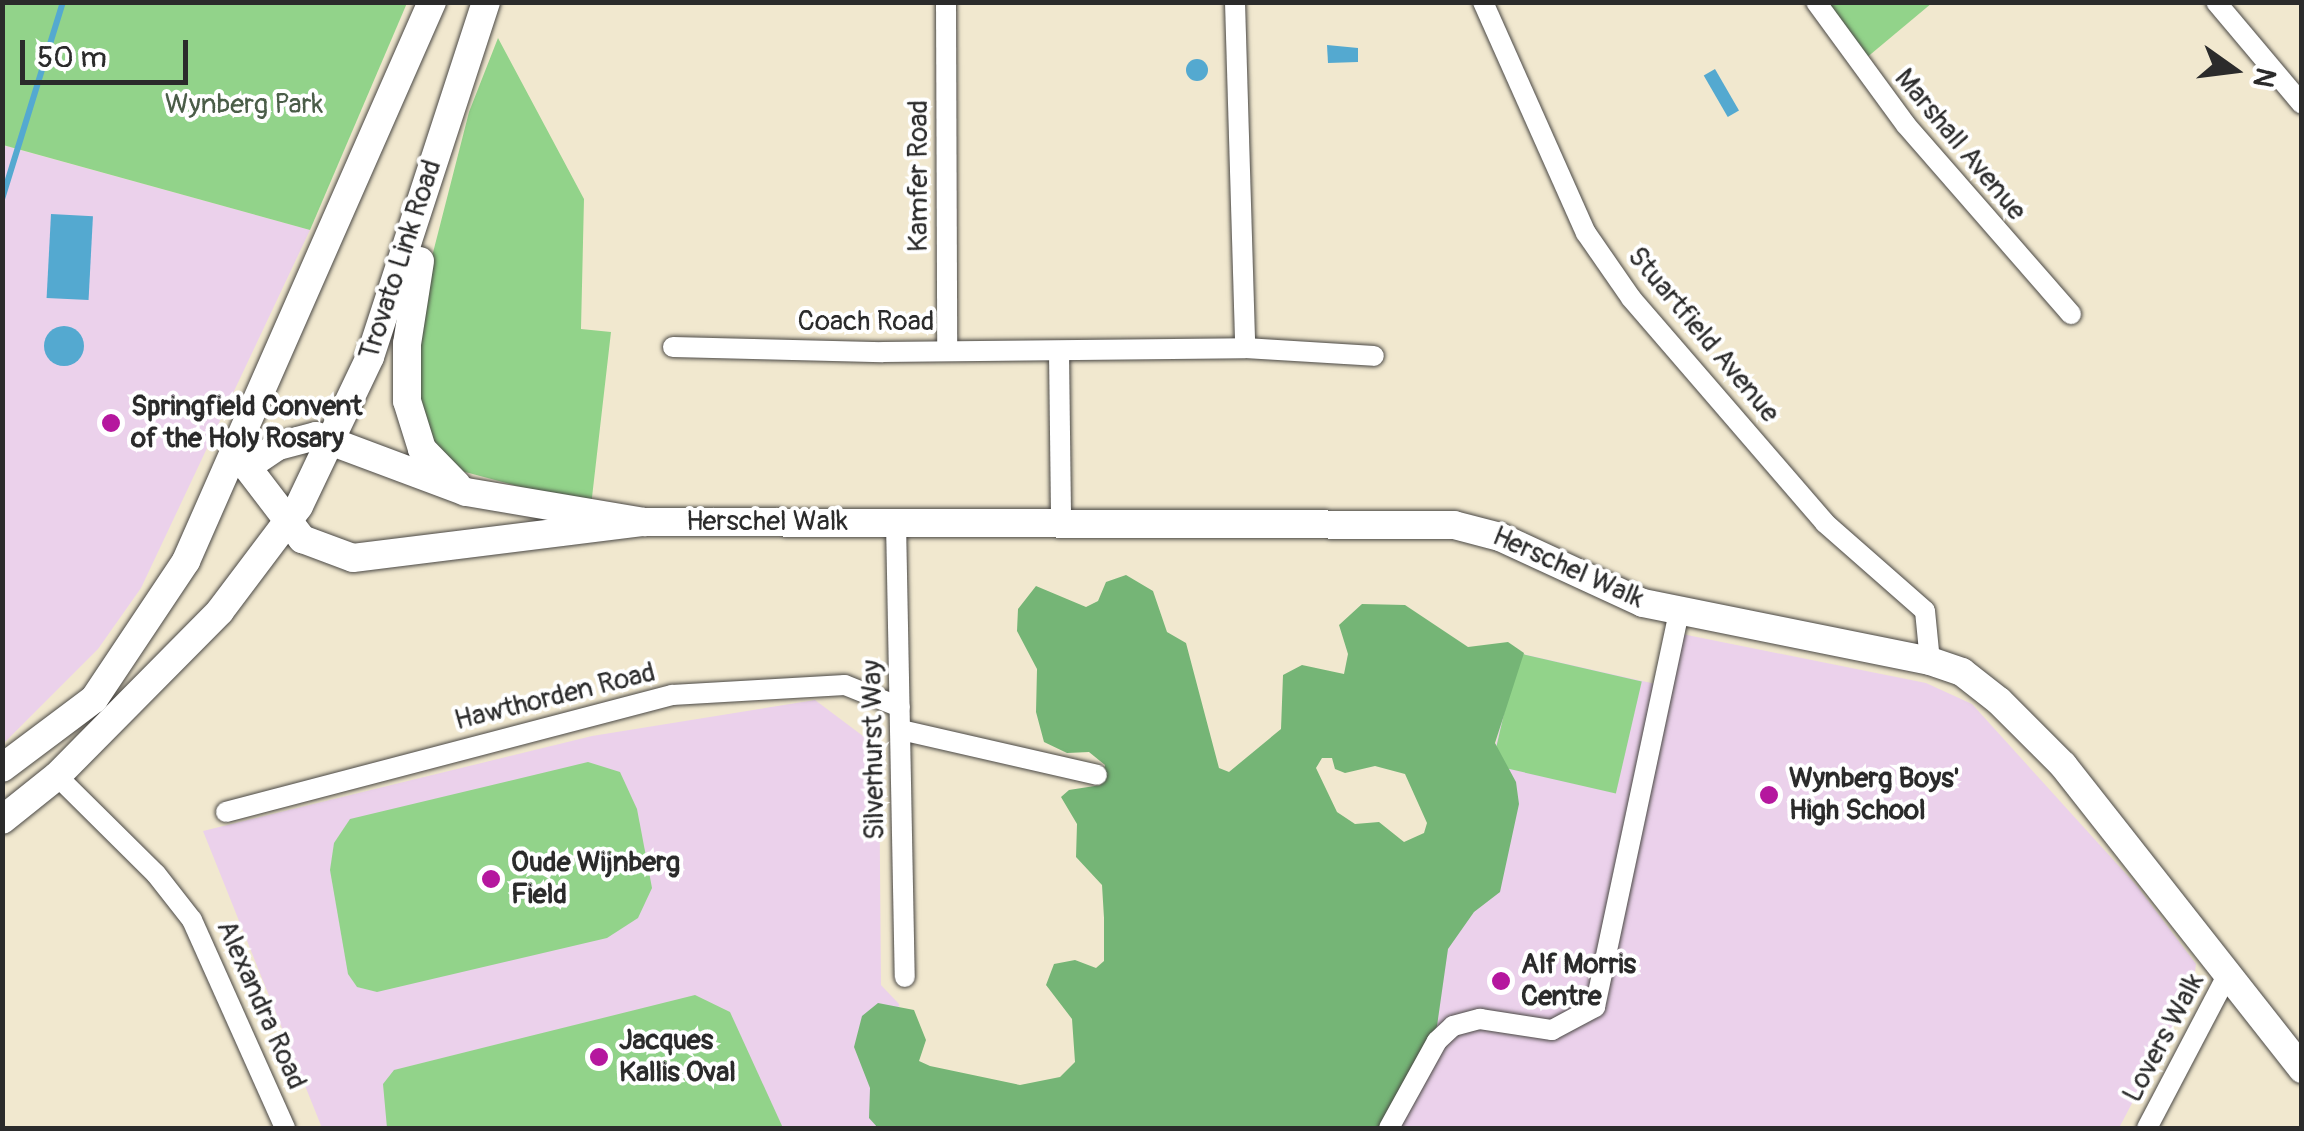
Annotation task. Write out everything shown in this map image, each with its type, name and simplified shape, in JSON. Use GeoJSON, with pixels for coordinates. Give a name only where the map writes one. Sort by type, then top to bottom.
{"type":"FeatureCollection","features":[{"type":"Feature","properties":{"kind":"main road"},"geometry":{"type":"LineString","coordinates":[[2,768],[94,699],[138,640],[186,561],[432,2]]}},
{"type":"Feature","properties":{"kind":"main road","name":"Trovato Link Road"},"geometry":{"type":"LineString","coordinates":[[2,820],[58,776],[220,611],[287,525],[335,440],[399,278],[486,2]]}},
{"type":"Feature","properties":{"kind":"main road"},"geometry":{"type":"LineString","coordinates":[[430,175],[432,202],[407,344],[407,401],[422,449],[466,492]]}},
{"type":"Feature","properties":{"kind":"main road"},"geometry":{"type":"LineString","coordinates":[[138,640],[180,603],[247,467],[277,392],[284,343]]}},
{"type":"Feature","properties":{"kind":"main road"},"geometry":{"type":"LineString","coordinates":[[247,467],[296,439],[335,440]]}},
{"type":"Feature","properties":{"kind":"main road","name":"Herschel Walk"},"geometry":{"type":"LineString","coordinates":[[335,440],[466,492],[644,522]]}},
{"type":"Feature","properties":{"kind":"main road"},"geometry":{"type":"LineString","coordinates":[[247,467],[287,525]]}},
{"type":"Feature","properties":{"kind":"main road","name":"Herschel Walk"},"geometry":{"type":"LineString","coordinates":[[287,525],[328,554],[378,558],[644,522],[1454,525],[1500,537],[1630,599],[1930,660],[1962,672],[1999,701],[2064,765],[2302,1069]]}},
{"type":"Feature","properties":{"kind":"street","name":"Kamfer Road"},"geometry":{"type":"LineString","coordinates":[[946,2],[947,350]]}},
{"type":"Feature","properties":{"kind":"street"},"geometry":{"type":"LineString","coordinates":[[1235,2],[1245,348]]}},
{"type":"Feature","properties":{"kind":"street","name":"Stuartfield Avenue"},"geometry":{"type":"LineString","coordinates":[[1483,2],[1586,233],[1672,347],[1826,524],[1925,611],[1930,660]]}},
{"type":"Feature","properties":{"kind":"street","name":"Marshall Avenue"},"geometry":{"type":"LineString","coordinates":[[1816,2],[1906,125],[2071,314]]}},
{"type":"Feature","properties":{"kind":"street"},"geometry":{"type":"LineString","coordinates":[[2216,2],[2302,104]]}},
{"type":"Feature","properties":{"kind":"street","name":"Coach Road"},"geometry":{"type":"LineString","coordinates":[[674,346],[1059,352],[1245,348],[1374,356]]}},
{"type":"Feature","properties":{"kind":"street"},"geometry":{"type":"LineString","coordinates":[[1059,352],[1061,523]]}},
{"type":"Feature","properties":{"kind":"street","name":"Silverhurst Way"},"geometry":{"type":"LineString","coordinates":[[896,522],[906,978]]}},
{"type":"Feature","properties":{"kind":"street"},"geometry":{"type":"LineString","coordinates":[[1389,1128],[1437,1041],[1453,1026],[1480,1020],[1552,1030],[1594,1007],[1679,612]]}},
{"type":"Feature","properties":{"kind":"street","name":"Hawthorden Road"},"geometry":{"type":"LineString","coordinates":[[226,812],[672,696],[845,685],[900,707]]}},
{"type":"Feature","properties":{"kind":"street"},"geometry":{"type":"LineString","coordinates":[[901,730],[1097,775]]}},
{"type":"Feature","properties":{"kind":"street","name":"Alexandra Road"},"geometry":{"type":"LineString","coordinates":[[58,776],[156,874],[192,920],[285,1128]]}},
{"type":"Feature","properties":{"kind":"street","name":"Lovers Walk"},"geometry":{"type":"LineString","coordinates":[[2147,1128],[2229,972]]}},
{"type":"Feature","properties":{"kind":"shaded area","name":"Springfield Convent of the Holy Rosary"},"geometry":{"type":"Polygon","coordinates":[[[2,145],[310,230],[141,588],[98,649],[3,744],[2,145]]]}},
{"type":"Feature","properties":{"kind":"shaded area","name":"Wynberg Boys' High School"},"geometry":{"type":"Polygon","coordinates":[[[1682,634],[1926,683],[1972,704],[2137,886],[2196,964],[2193,987],[2119,1128],[1365,1128],[1432,1006],[1518,653],[1669,687],[1682,634]]]}},
{"type":"Feature","properties":{"kind":"shaded area"},"geometry":{"type":"Polygon","coordinates":[[[815,700],[879,748],[881,985],[899,1004],[908,1128],[322,1128],[203,831],[592,736],[815,700]]]}},
{"type":"Feature","properties":{"kind":"green space","name":"Wynberg Park"},"geometry":{"type":"Polygon","coordinates":[[[2,3],[407,3],[310,230],[3,145],[2,3]]]}},
{"type":"Feature","properties":{"kind":"green space"},"geometry":{"type":"Polygon","coordinates":[[[1815,3],[1932,3],[1859,64],[1815,3]]]}},
{"type":"Feature","properties":{"kind":"green space"},"geometry":{"type":"Polygon","coordinates":[[[498,38],[584,199],[581,329],[611,332],[591,506],[454,469],[437,454],[422,421],[417,363],[426,280],[469,112],[498,38]]]}},
{"type":"Feature","properties":{"kind":"green space"},"geometry":{"type":"Polygon","coordinates":[[[1126,575],[1153,591],[1167,632],[1186,643],[1219,768],[1229,772],[1281,729],[1283,675],[1302,665],[1344,674],[1348,654],[1339,625],[1362,604],[1405,605],[1468,647],[1508,642],[1524,653],[1495,743],[1516,782],[1519,804],[1500,892],[1474,912],[1448,949],[1437,1026],[1385,1128],[878,1128],[869,1118],[870,1088],[854,1047],[862,1016],[878,1003],[914,1010],[926,1040],[919,1061],[930,1066],[1020,1085],[1060,1077],[1075,1062],[1072,1019],[1046,985],[1054,964],[1075,960],[1096,968],[1104,961],[1104,918],[1102,885],[1076,857],[1077,824],[1061,797],[1069,790],[1101,785],[1105,765],[1089,752],[1067,753],[1044,742],[1036,712],[1037,669],[1017,631],[1018,609],[1036,586],[1086,607],[1098,601],[1106,582],[1126,575]],[[1322,758],[1316,768],[1337,812],[1355,824],[1379,822],[1404,842],[1424,833],[1427,823],[1405,774],[1375,766],[1345,773],[1335,769],[1332,758],[1322,758]]]}},
{"type":"Feature","properties":{"kind":"green space"},"geometry":{"type":"Polygon","coordinates":[[[1518,653],[1642,682],[1616,794],[1492,765],[1518,653]]]}},
{"type":"Feature","properties":{"kind":"green space","name":"Oude Wijnberg Field"},"geometry":{"type":"Polygon","coordinates":[[[588,762],[620,772],[637,809],[652,888],[638,918],[607,938],[377,992],[357,987],[348,974],[330,870],[334,843],[350,819],[588,762]]]}},
{"type":"Feature","properties":{"kind":"green space","name":"Jacques Kallis Oval"},"geometry":{"type":"Polygon","coordinates":[[[695,995],[730,1012],[783,1128],[387,1128],[383,1084],[394,1070],[695,995]]]}},
{"type":"Feature","properties":{"kind":"water"},"geometry":{"type":"Polygon","coordinates":[[[1327,45],[1358,48],[1358,62],[1328,63],[1327,45]]]}},
{"type":"Feature","properties":{"kind":"water"},"geometry":{"type":"Polygon","coordinates":[[[1197,59],[1205,62],[1205,78],[1197,81],[1189,78],[1186,70],[1189,62],[1197,59]]]}},
{"type":"Feature","properties":{"kind":"water"},"geometry":{"type":"Polygon","coordinates":[[[1715,69],[1739,111],[1728,117],[1704,76],[1715,69]]]}},
{"type":"Feature","properties":{"kind":"water"},"geometry":{"type":"Polygon","coordinates":[[[51,214],[93,216],[89,300],[47,298],[51,214]]]}},
{"type":"Feature","properties":{"kind":"water"},"geometry":{"type":"Polygon","coordinates":[[[64,326],[78,332],[84,346],[78,360],[64,366],[50,360],[44,346],[50,332],[64,326]]]}},
{"type":"Feature","properties":{"kind":"waterway"},"geometry":{"type":"LineString","coordinates":[[2,199],[63,2]]}},
{"type":"Feature","properties":{"kind":"place","name":"Springfield Convent of the Holy Rosary"},"geometry":{"type":"Point","coordinates":[111,423]}},
{"type":"Feature","properties":{"kind":"place","name":"Wynberg Boys' High School"},"geometry":{"type":"Point","coordinates":[1769,795]}},
{"type":"Feature","properties":{"kind":"place","name":"Oude Wijnberg Field"},"geometry":{"type":"Point","coordinates":[491,879]}},
{"type":"Feature","properties":{"kind":"place","name":"Alf Morris Centre"},"geometry":{"type":"Point","coordinates":[1501,981]}},
{"type":"Feature","properties":{"kind":"place","name":"Jacques Kallis Oval"},"geometry":{"type":"Point","coordinates":[599,1057]}}]}
